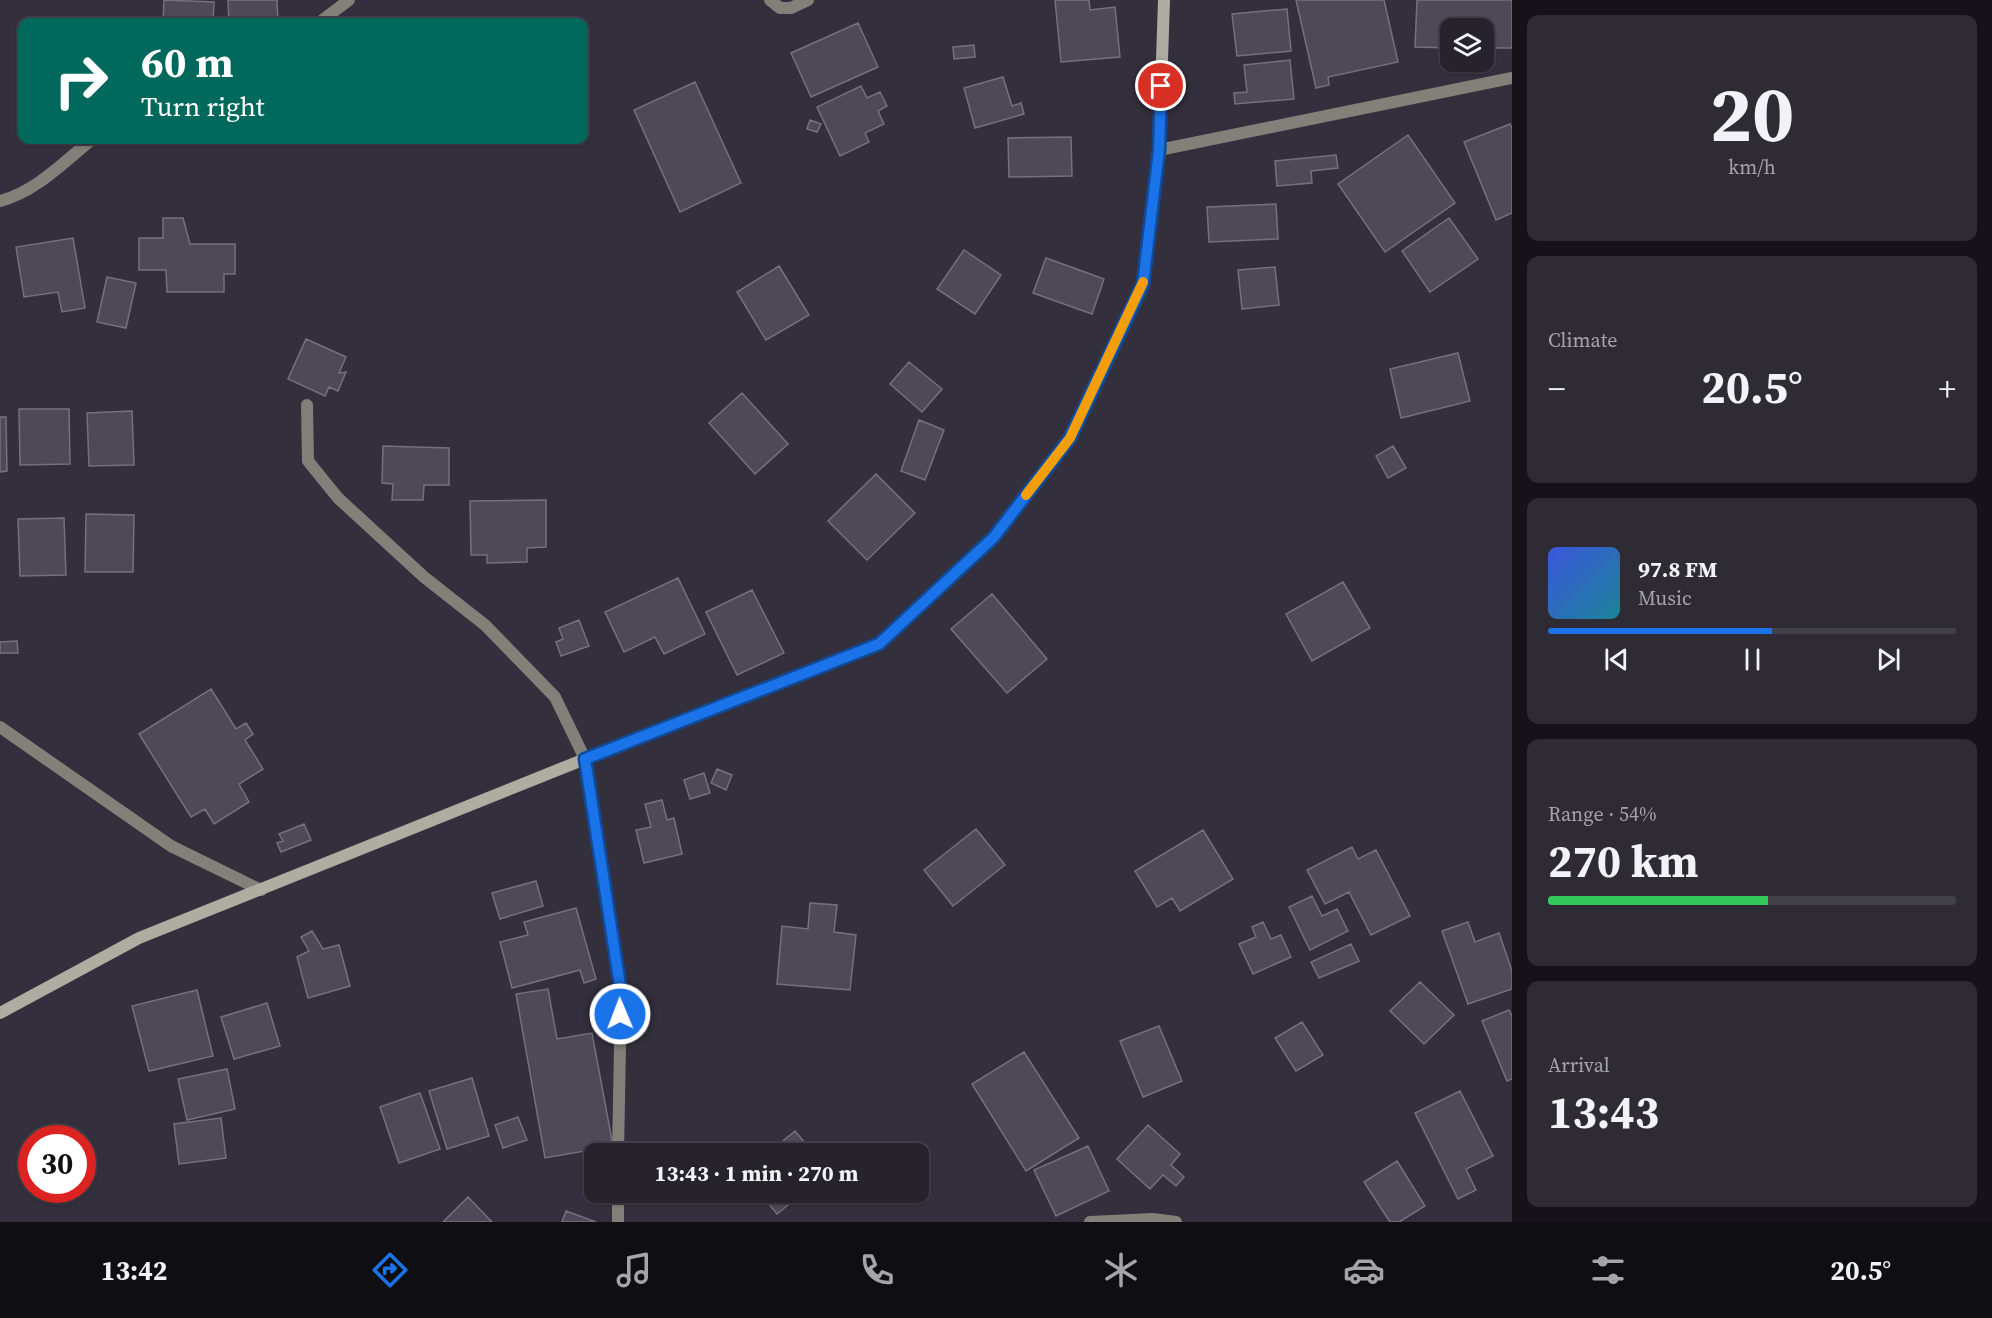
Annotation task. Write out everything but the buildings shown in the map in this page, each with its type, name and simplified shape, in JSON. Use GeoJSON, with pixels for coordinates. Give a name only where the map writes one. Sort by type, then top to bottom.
{"type":"FeatureCollection","features":[{"type":"Feature","properties":{"kind":"main road"},"geometry":{"type":"LineString","coordinates":[[0,1013],[139,938],[879,644],[994,537],[1070,438],[1143,284],[1159,150],[1164,0]]}},
{"type":"Feature","properties":{"kind":"street"},"geometry":{"type":"LineString","coordinates":[[325,18],[349,0]]}},
{"type":"Feature","properties":{"kind":"street"},"geometry":{"type":"LineString","coordinates":[[770,0],[780,8],[790,8],[808,0]]}},
{"type":"Feature","properties":{"kind":"street"},"geometry":{"type":"LineString","coordinates":[[1159,150],[1512,78]]}},
{"type":"Feature","properties":{"kind":"street"},"geometry":{"type":"LineString","coordinates":[[0,201],[16,197],[86,144]]}},
{"type":"Feature","properties":{"kind":"street"},"geometry":{"type":"LineString","coordinates":[[308,405],[308,460],[338,498],[424,577],[485,625],[555,697],[585,759],[621,992],[618,1143]]}},
{"type":"Feature","properties":{"kind":"street"},"geometry":{"type":"LineString","coordinates":[[0,727],[171,846],[261,890]]}},
{"type":"Feature","properties":{"kind":"street"},"geometry":{"type":"LineString","coordinates":[[618,1203],[618,1222]]}},
{"type":"Feature","properties":{"kind":"street"},"geometry":{"type":"LineString","coordinates":[[1090,1222],[1153,1219],[1176,1222]]}},
{"type":"Feature","properties":{"kind":"slow traffic"},"geometry":{"type":"LineString","coordinates":[[1026,495],[1070,438],[1143,282]]}},
{"type":"Feature","properties":{"kind":"route"},"geometry":{"type":"LineString","coordinates":[[620,1014],[621,992],[585,759],[879,644],[994,537],[1070,438],[1143,284],[1159,150],[1161,86]]}}]}
